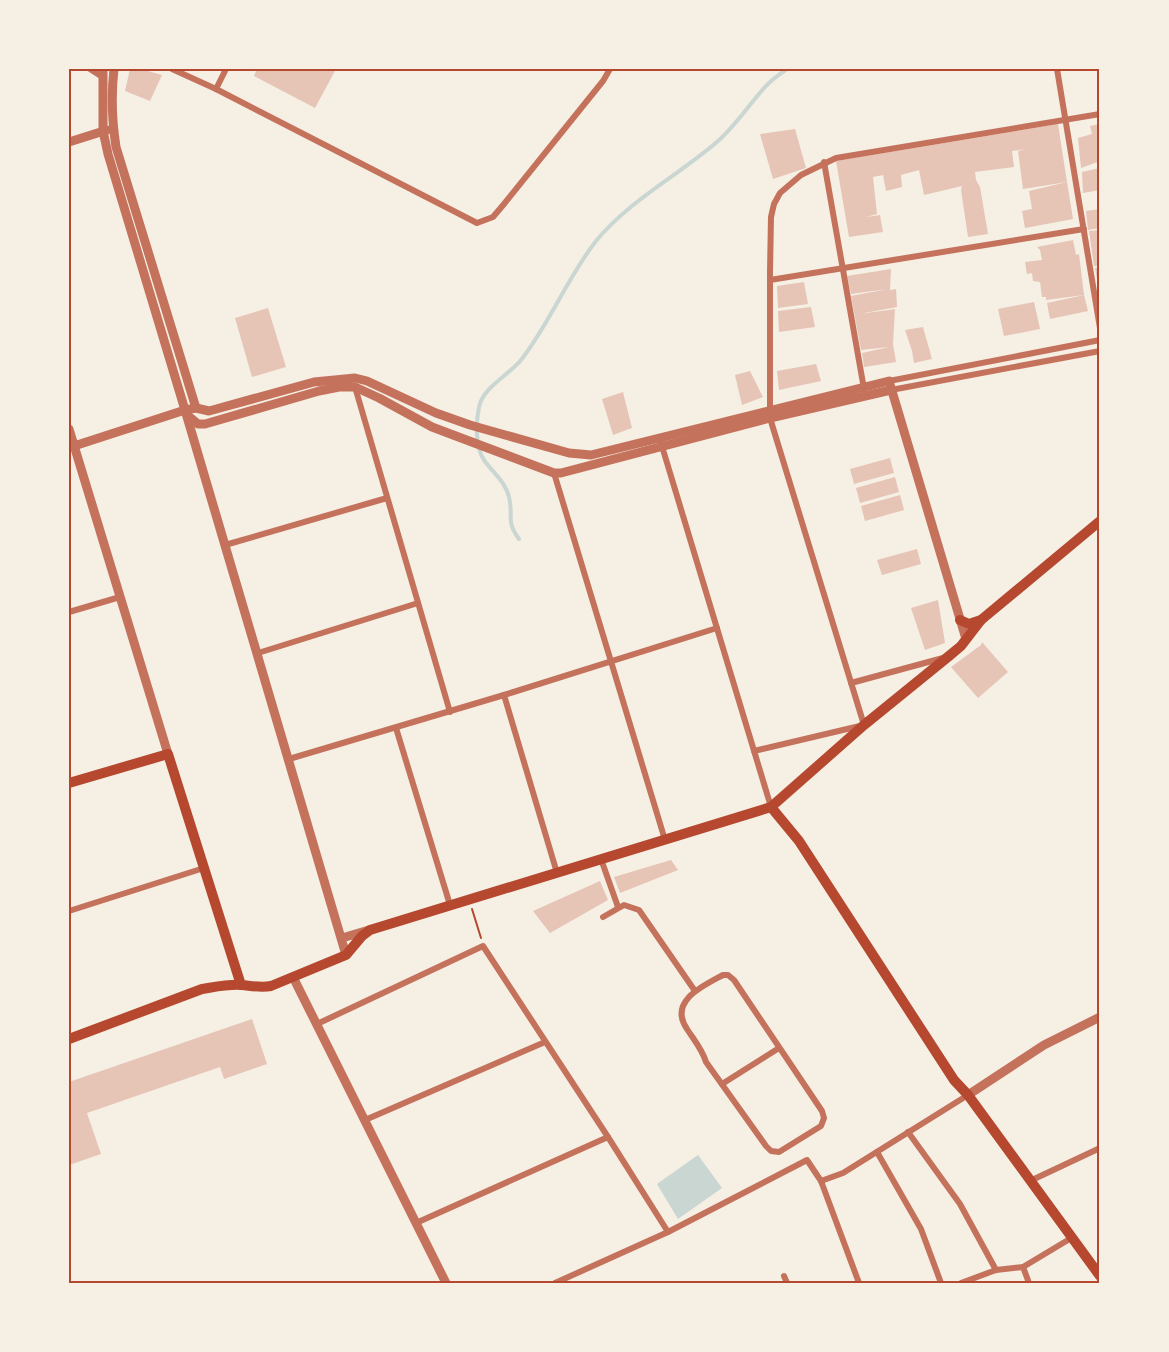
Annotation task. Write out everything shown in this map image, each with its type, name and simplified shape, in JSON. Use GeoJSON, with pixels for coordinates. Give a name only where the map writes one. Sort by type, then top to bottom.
{"type":"FeatureCollection","features":[{"type":"Feature","properties":{"kind":"main road"},"geometry":{"type":"LineString","coordinates":[[69,1039],[192,992],[222,986],[264,987],[346,955],[370,930],[771,807],[864,725],[950,656],[981,620],[1100,521]]}},
{"type":"Feature","properties":{"kind":"main road"},"geometry":{"type":"LineString","coordinates":[[960,620],[969,624],[981,620]]}},
{"type":"Feature","properties":{"kind":"main road"},"geometry":{"type":"LineString","coordinates":[[69,783],[168,754],[241,985]]}},
{"type":"Feature","properties":{"kind":"main road"},"geometry":{"type":"LineString","coordinates":[[771,807],[799,841],[954,1080],[968,1095],[1032,1180],[1100,1275]]}},
{"type":"Feature","properties":{"kind":"street"},"geometry":{"type":"LineString","coordinates":[[90,69],[102,74],[113,73],[113,129],[119,158],[196,408]]}},
{"type":"Feature","properties":{"kind":"street"},"geometry":{"type":"LineString","coordinates":[[172,69],[216,89],[471,222],[483,222],[493,217],[603,81],[610,69]]}},
{"type":"Feature","properties":{"kind":"street"},"geometry":{"type":"LineString","coordinates":[[216,89],[226,69]]}},
{"type":"Feature","properties":{"kind":"street"},"geometry":{"type":"LineString","coordinates":[[1057,69],[1100,328]]}},
{"type":"Feature","properties":{"kind":"street"},"geometry":{"type":"LineString","coordinates":[[102,74],[103,131],[108,154],[346,955]]}},
{"type":"Feature","properties":{"kind":"street"},"geometry":{"type":"LineString","coordinates":[[754,751],[864,725],[770,414],[771,217],[774,204],[780,193],[801,175],[836,158],[1100,114]]}},
{"type":"Feature","properties":{"kind":"street"},"geometry":{"type":"LineString","coordinates":[[69,142],[113,129]]}},
{"type":"Feature","properties":{"kind":"street"},"geometry":{"type":"LineString","coordinates":[[824,162],[864,390]]}},
{"type":"Feature","properties":{"kind":"street"},"geometry":{"type":"LineString","coordinates":[[770,279],[1084,229]]}},
{"type":"Feature","properties":{"kind":"street"},"geometry":{"type":"LineString","coordinates":[[74,446],[196,408],[209,411],[314,382],[355,383],[432,427],[554,473],[576,470],[661,443],[864,390],[1100,340]]}},
{"type":"Feature","properties":{"kind":"street"},"geometry":{"type":"LineString","coordinates":[[890,385],[1100,351]]}},
{"type":"Feature","properties":{"kind":"street"},"geometry":{"type":"LineString","coordinates":[[186,412],[198,424],[205,424],[319,391],[367,381],[435,413],[470,425],[584,455],[661,443]]}},
{"type":"Feature","properties":{"kind":"street"},"geometry":{"type":"LineString","coordinates":[[355,383],[450,712]]}},
{"type":"Feature","properties":{"kind":"street"},"geometry":{"type":"LineString","coordinates":[[890,385],[966,639]]}},
{"type":"Feature","properties":{"kind":"street"},"geometry":{"type":"LineString","coordinates":[[69,429],[168,754]]}},
{"type":"Feature","properties":{"kind":"street"},"geometry":{"type":"LineString","coordinates":[[661,443],[771,807]]}},
{"type":"Feature","properties":{"kind":"street"},"geometry":{"type":"LineString","coordinates":[[554,473],[665,840]]}},
{"type":"Feature","properties":{"kind":"street"},"geometry":{"type":"LineString","coordinates":[[225,545],[387,498]]}},
{"type":"Feature","properties":{"kind":"street"},"geometry":{"type":"LineString","coordinates":[[69,612],[120,597]]}},
{"type":"Feature","properties":{"kind":"street"},"geometry":{"type":"LineString","coordinates":[[258,653],[418,603]]}},
{"type":"Feature","properties":{"kind":"street"},"geometry":{"type":"LineString","coordinates":[[289,759],[450,712],[717,628]]}},
{"type":"Feature","properties":{"kind":"street"},"geometry":{"type":"LineString","coordinates":[[851,683],[950,656]]}},
{"type":"Feature","properties":{"kind":"street"},"geometry":{"type":"LineString","coordinates":[[504,695],[557,873]]}},
{"type":"Feature","properties":{"kind":"street"},"geometry":{"type":"LineString","coordinates":[[396,728],[450,905]]}},
{"type":"Feature","properties":{"kind":"street"},"geometry":{"type":"LineString","coordinates":[[601,859],[618,907]]}},
{"type":"Feature","properties":{"kind":"street"},"geometry":{"type":"LineString","coordinates":[[69,911],[204,868]]}},
{"type":"Feature","properties":{"kind":"street"},"geometry":{"type":"LineString","coordinates":[[603,917],[618,907],[629,905],[639,910],[695,991]]}},
{"type":"Feature","properties":{"kind":"street"},"geometry":{"type":"LineString","coordinates":[[342,938],[370,930]]}},
{"type":"Feature","properties":{"kind":"street"},"geometry":{"type":"LineString","coordinates":[[316,1024],[483,946],[668,1233]]}},
{"type":"Feature","properties":{"kind":"street"},"geometry":{"type":"LineString","coordinates":[[723,975],[731,976],[780,1048],[822,1111],[824,1118],[821,1126],[779,1152],[771,1151],[766,1146],[706,1062],[703,1053],[682,1021],[682,1009],[685,1002],[695,991],[723,975]]}},
{"type":"Feature","properties":{"kind":"street"},"geometry":{"type":"LineString","coordinates":[[293,977],[446,1283]]}},
{"type":"Feature","properties":{"kind":"street"},"geometry":{"type":"LineString","coordinates":[[821,1181],[843,1173],[1044,1045],[1100,1017]]}},
{"type":"Feature","properties":{"kind":"street"},"geometry":{"type":"LineString","coordinates":[[365,1120],[545,1042]]}},
{"type":"Feature","properties":{"kind":"street"},"geometry":{"type":"LineString","coordinates":[[722,1084],[780,1048]]}},
{"type":"Feature","properties":{"kind":"street"},"geometry":{"type":"LineString","coordinates":[[909,1132],[960,1204],[996,1270]]}},
{"type":"Feature","properties":{"kind":"street"},"geometry":{"type":"LineString","coordinates":[[416,1223],[608,1137]]}},
{"type":"Feature","properties":{"kind":"street"},"geometry":{"type":"LineString","coordinates":[[1032,1180],[1100,1148]]}},
{"type":"Feature","properties":{"kind":"street"},"geometry":{"type":"LineString","coordinates":[[878,1152],[921,1229],[941,1283]]}},
{"type":"Feature","properties":{"kind":"street"},"geometry":{"type":"LineString","coordinates":[[555,1283],[668,1233],[807,1160],[821,1181],[859,1283]]}},
{"type":"Feature","properties":{"kind":"street"},"geometry":{"type":"LineString","coordinates":[[961,1283],[996,1270],[1023,1267],[1073,1237]]}},
{"type":"Feature","properties":{"kind":"street"},"geometry":{"type":"LineString","coordinates":[[1023,1267],[1029,1283]]}},
{"type":"Feature","properties":{"kind":"path"},"geometry":{"type":"LineString","coordinates":[[469,900],[483,946]]}},
{"type":"Feature","properties":{"kind":"shaded area"},"geometry":{"type":"Polygon","coordinates":[[[698,1155],[722,1188],[678,1219],[657,1184],[698,1155]]]}},
{"type":"Feature","properties":{"kind":"building"},"geometry":{"type":"Polygon","coordinates":[[[130,69],[141,69],[162,75],[150,101],[125,91],[130,69]]]}},
{"type":"Feature","properties":{"kind":"building"},"geometry":{"type":"Polygon","coordinates":[[[257,69],[336,69],[315,108],[254,76],[257,69]]]}},
{"type":"Feature","properties":{"kind":"building"},"geometry":{"type":"Polygon","coordinates":[[[1058,124],[1067,182],[1023,189],[1018,151],[1026,149],[1012,151],[1014,167],[975,172],[980,187],[988,234],[968,237],[962,186],[924,195],[919,170],[901,175],[902,187],[886,191],[883,175],[873,177],[877,214],[866,217],[880,215],[883,232],[849,237],[836,161],[1058,124]]]}},
{"type":"Feature","properties":{"kind":"building"},"geometry":{"type":"Polygon","coordinates":[[[1100,124],[1100,161],[1081,168],[1078,138],[1092,134],[1090,126],[1100,124]]]}},
{"type":"Feature","properties":{"kind":"building"},"geometry":{"type":"Polygon","coordinates":[[[795,129],[806,168],[773,179],[760,134],[795,129]]]}},
{"type":"Feature","properties":{"kind":"building"},"geometry":{"type":"Polygon","coordinates":[[[1100,168],[1100,190],[1083,193],[1082,172],[1100,168]]]}},
{"type":"Feature","properties":{"kind":"building"},"geometry":{"type":"Polygon","coordinates":[[[1067,182],[1073,219],[1025,228],[1022,211],[1032,209],[1029,191],[1067,182]]]}},
{"type":"Feature","properties":{"kind":"building"},"geometry":{"type":"Polygon","coordinates":[[[1100,209],[1100,228],[1088,230],[1086,211],[1100,209]]]}},
{"type":"Feature","properties":{"kind":"building"},"geometry":{"type":"Polygon","coordinates":[[[1100,230],[1100,265],[1094,266],[1089,231],[1100,230]]]}},
{"type":"Feature","properties":{"kind":"building"},"geometry":{"type":"Polygon","coordinates":[[[1073,240],[1076,255],[1079,254],[1084,295],[1046,300],[1046,297],[1042,297],[1040,282],[1033,281],[1032,273],[1027,274],[1025,262],[1042,260],[1037,247],[1073,240]]]}},
{"type":"Feature","properties":{"kind":"building"},"geometry":{"type":"Polygon","coordinates":[[[1100,267],[1100,284],[1098,285],[1095,268],[1100,267]]]}},
{"type":"Feature","properties":{"kind":"building"},"geometry":{"type":"Polygon","coordinates":[[[891,269],[890,290],[896,289],[897,307],[859,314],[895,309],[893,344],[896,362],[864,367],[862,353],[889,347],[861,350],[851,296],[888,289],[851,294],[847,276],[891,269]]]}},
{"type":"Feature","properties":{"kind":"building"},"geometry":{"type":"Polygon","coordinates":[[[804,282],[808,304],[778,308],[777,286],[804,282]]]}},
{"type":"Feature","properties":{"kind":"building"},"geometry":{"type":"Polygon","coordinates":[[[1084,295],[1088,311],[1050,319],[1047,303],[1084,295]]]}},
{"type":"Feature","properties":{"kind":"building"},"geometry":{"type":"Polygon","coordinates":[[[1034,302],[1040,329],[1004,336],[998,309],[1034,302]]]}},
{"type":"Feature","properties":{"kind":"building"},"geometry":{"type":"Polygon","coordinates":[[[811,307],[815,327],[779,332],[778,311],[811,307]]]}},
{"type":"Feature","properties":{"kind":"building"},"geometry":{"type":"Polygon","coordinates":[[[268,308],[286,367],[252,377],[235,318],[268,308]]]}},
{"type":"Feature","properties":{"kind":"building"},"geometry":{"type":"Polygon","coordinates":[[[923,327],[932,359],[914,363],[905,330],[923,327]]]}},
{"type":"Feature","properties":{"kind":"building"},"geometry":{"type":"Polygon","coordinates":[[[816,364],[821,381],[779,390],[777,371],[816,364]]]}},
{"type":"Feature","properties":{"kind":"building"},"geometry":{"type":"Polygon","coordinates":[[[750,371],[763,397],[742,405],[735,375],[750,371]]]}},
{"type":"Feature","properties":{"kind":"building"},"geometry":{"type":"Polygon","coordinates":[[[623,392],[632,428],[613,435],[602,399],[623,392]]]}},
{"type":"Feature","properties":{"kind":"building"},"geometry":{"type":"Polygon","coordinates":[[[890,458],[894,473],[854,484],[850,469],[890,458]]]}},
{"type":"Feature","properties":{"kind":"building"},"geometry":{"type":"Polygon","coordinates":[[[895,477],[899,492],[860,503],[856,488],[895,477]]]}},
{"type":"Feature","properties":{"kind":"building"},"geometry":{"type":"Polygon","coordinates":[[[900,495],[904,510],[865,521],[861,506],[900,495]]]}},
{"type":"Feature","properties":{"kind":"building"},"geometry":{"type":"Polygon","coordinates":[[[917,549],[921,564],[882,575],[877,560],[917,549]]]}},
{"type":"Feature","properties":{"kind":"building"},"geometry":{"type":"Polygon","coordinates":[[[938,600],[945,643],[925,650],[911,608],[938,600]]]}},
{"type":"Feature","properties":{"kind":"building"},"geometry":{"type":"Polygon","coordinates":[[[982,642],[1008,672],[978,698],[951,667],[982,642]]]}},
{"type":"Feature","properties":{"kind":"building"},"geometry":{"type":"Polygon","coordinates":[[[671,860],[678,870],[620,893],[614,877],[671,860]]]}},
{"type":"Feature","properties":{"kind":"building"},"geometry":{"type":"Polygon","coordinates":[[[600,881],[608,900],[550,933],[533,911],[600,881]]]}},
{"type":"Feature","properties":{"kind":"building"},"geometry":{"type":"Polygon","coordinates":[[[252,1019],[267,1064],[224,1079],[220,1067],[87,1113],[101,1154],[69,1165],[69,1082],[252,1019]]]}},
{"type":"Feature","properties":{"kind":"waterway"},"geometry":{"type":"LineString","coordinates":[[519,539],[512,527],[507,491],[484,460],[479,448],[477,420],[481,400],[491,387],[521,360],[586,255],[609,226],[639,200],[718,141],[768,83],[787,69]]}}]}
